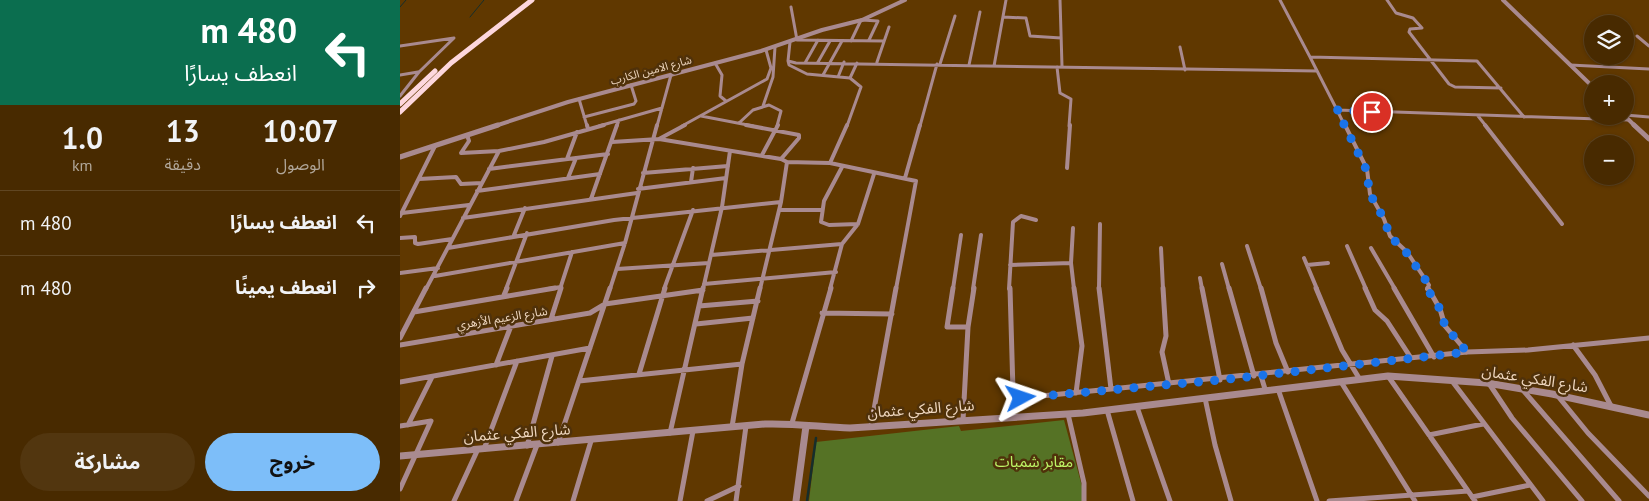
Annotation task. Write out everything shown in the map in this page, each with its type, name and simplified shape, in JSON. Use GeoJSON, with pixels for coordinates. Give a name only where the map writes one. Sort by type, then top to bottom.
{"type":"FeatureCollection","features":[{"type":"Feature","properties":{"kind":"main road"},"geometry":{"type":"LineString","coordinates":[[400,104],[448,60],[526,0]]}},
{"type":"Feature","properties":{"kind":"main road"},"geometry":{"type":"LineString","coordinates":[[400,112],[451,63],[532,0]]}},
{"type":"Feature","properties":{"kind":"street","name":"شارع الامين الكارب"},"geometry":{"type":"LineString","coordinates":[[400,157],[579,99],[766,50],[822,30],[862,20],[905,0]]}},
{"type":"Feature","properties":{"kind":"street"},"geometry":{"type":"LineString","coordinates":[[994,66],[1006,0]]}},
{"type":"Feature","properties":{"kind":"street"},"geometry":{"type":"LineString","coordinates":[[1060,0],[1060,93],[1071,99],[1067,168]]}},
{"type":"Feature","properties":{"kind":"street"},"geometry":{"type":"LineString","coordinates":[[1280,0],[1366,169],[1370,194],[1384,219],[1390,236],[1403,247],[1420,270],[1429,285],[1428,290],[1440,309],[1445,326],[1467,352]]}},
{"type":"Feature","properties":{"kind":"street"},"geometry":{"type":"LineString","coordinates":[[1387,0],[1396,13],[1415,19],[1422,27],[1409,30],[1429,59],[1452,86],[1501,88]]}},
{"type":"Feature","properties":{"kind":"street"},"geometry":{"type":"LineString","coordinates":[[1503,0],[1584,78]]}},
{"type":"Feature","properties":{"kind":"street"},"geometry":{"type":"LineString","coordinates":[[791,7],[797,40],[884,41]]}},
{"type":"Feature","properties":{"kind":"street"},"geometry":{"type":"LineString","coordinates":[[969,65],[980,12]]}},
{"type":"Feature","properties":{"kind":"street"},"geometry":{"type":"LineString","coordinates":[[905,178],[938,64],[955,16]]}},
{"type":"Feature","properties":{"kind":"street"},"geometry":{"type":"LineString","coordinates":[[1003,17],[1026,18],[1030,36],[1061,38]]}},
{"type":"Feature","properties":{"kind":"street"},"geometry":{"type":"LineString","coordinates":[[851,40],[862,20],[878,21],[869,40]]}},
{"type":"Feature","properties":{"kind":"street"},"geometry":{"type":"LineString","coordinates":[[877,62],[889,27]]}},
{"type":"Feature","properties":{"kind":"street"},"geometry":{"type":"LineString","coordinates":[[1637,36],[1649,46]]}},
{"type":"Feature","properties":{"kind":"street"},"geometry":{"type":"LineString","coordinates":[[400,46],[454,38],[419,72],[400,96]]}},
{"type":"Feature","properties":{"kind":"street"},"geometry":{"type":"LineString","coordinates":[[805,62],[818,40]]}},
{"type":"Feature","properties":{"kind":"street"},"geometry":{"type":"LineString","coordinates":[[818,62],[830,41]]}},
{"type":"Feature","properties":{"kind":"street"},"geometry":{"type":"LineString","coordinates":[[823,75],[842,41]]}},
{"type":"Feature","properties":{"kind":"street"},"geometry":{"type":"LineString","coordinates":[[790,42],[789,65],[804,73],[850,78],[861,87],[856,105],[830,164]]}},
{"type":"Feature","properties":{"kind":"street"},"geometry":{"type":"LineString","coordinates":[[764,106],[771,91],[774,76],[775,46]]}},
{"type":"Feature","properties":{"kind":"street"},"geometry":{"type":"LineString","coordinates":[[1180,48],[1186,70]]}},
{"type":"Feature","properties":{"kind":"street"},"geometry":{"type":"LineString","coordinates":[[659,139],[769,77],[771,62],[766,50]]}},
{"type":"Feature","properties":{"kind":"street"},"geometry":{"type":"LineString","coordinates":[[1310,56],[1477,61],[1524,117]]}},
{"type":"Feature","properties":{"kind":"street"},"geometry":{"type":"LineString","coordinates":[[788,61],[1317,71]]}},
{"type":"Feature","properties":{"kind":"street"},"geometry":{"type":"LineString","coordinates":[[838,77],[844,62]]}},
{"type":"Feature","properties":{"kind":"street"},"geometry":{"type":"LineString","coordinates":[[715,63],[722,76],[720,96],[726,102]]}},
{"type":"Feature","properties":{"kind":"street"},"geometry":{"type":"LineString","coordinates":[[850,78],[857,63]]}},
{"type":"Feature","properties":{"kind":"street"},"geometry":{"type":"LineString","coordinates":[[1570,65],[1649,69]]}},
{"type":"Feature","properties":{"kind":"street"},"geometry":{"type":"LineString","coordinates":[[400,75],[419,72]]}},
{"type":"Feature","properties":{"kind":"street"},"geometry":{"type":"LineString","coordinates":[[558,443],[625,243],[671,75]]}},
{"type":"Feature","properties":{"kind":"street"},"geometry":{"type":"LineString","coordinates":[[584,117],[634,104],[636,101],[630,85]]}},
{"type":"Feature","properties":{"kind":"street"},"geometry":{"type":"LineString","coordinates":[[579,99],[588,129]]}},
{"type":"Feature","properties":{"kind":"street"},"geometry":{"type":"LineString","coordinates":[[739,123],[752,108],[772,106],[781,110],[782,115],[762,155]]}},
{"type":"Feature","properties":{"kind":"street"},"geometry":{"type":"LineString","coordinates":[[467,135],[469,140],[460,153],[499,151],[544,142],[662,108]]}},
{"type":"Feature","properties":{"kind":"street"},"geometry":{"type":"LineString","coordinates":[[1337,110],[1478,116],[1584,117]]}},
{"type":"Feature","properties":{"kind":"street"},"geometry":{"type":"LineString","coordinates":[[701,116],[799,135],[781,159]]}},
{"type":"Feature","properties":{"kind":"street"},"geometry":{"type":"LineString","coordinates":[[1478,116],[1562,224]]}},
{"type":"Feature","properties":{"kind":"street"},"geometry":{"type":"LineString","coordinates":[[1634,117],[1649,117]]}},
{"type":"Feature","properties":{"kind":"street"},"geometry":{"type":"LineString","coordinates":[[591,199],[619,120]]}},
{"type":"Feature","properties":{"kind":"street"},"geometry":{"type":"LineString","coordinates":[[1634,123],[1647,134],[1649,139]]}},
{"type":"Feature","properties":{"kind":"street"},"geometry":{"type":"LineString","coordinates":[[567,159],[577,132]]}},
{"type":"Feature","properties":{"kind":"street"},"geometry":{"type":"LineString","coordinates":[[612,142],[659,139],[762,155],[787,162],[830,164],[916,181],[870,426]]}},
{"type":"Feature","properties":{"kind":"street"},"geometry":{"type":"LineString","coordinates":[[401,214],[435,146]]}},
{"type":"Feature","properties":{"kind":"street"},"geometry":{"type":"LineString","coordinates":[[400,338],[435,276],[469,205],[499,151]]}},
{"type":"Feature","properties":{"kind":"street"},"geometry":{"type":"LineString","coordinates":[[670,433],[722,207],[730,151]]}},
{"type":"Feature","properties":{"kind":"street"},"geometry":{"type":"LineString","coordinates":[[489,169],[608,154]]}},
{"type":"Feature","properties":{"kind":"street"},"geometry":{"type":"LineString","coordinates":[[568,178],[576,158]]}},
{"type":"Feature","properties":{"kind":"street"},"geometry":{"type":"LineString","coordinates":[[732,427],[742,364],[764,279],[781,202],[787,162]]}},
{"type":"Feature","properties":{"kind":"street"},"geometry":{"type":"LineString","coordinates":[[643,173],[728,166]]}},
{"type":"Feature","properties":{"kind":"street"},"geometry":{"type":"LineString","coordinates":[[842,167],[830,187],[822,210],[821,220],[824,225],[858,224]]}},
{"type":"Feature","properties":{"kind":"street"},"geometry":{"type":"LineString","coordinates":[[691,182],[693,168]]}},
{"type":"Feature","properties":{"kind":"street"},"geometry":{"type":"LineString","coordinates":[[477,191],[600,174]]}},
{"type":"Feature","properties":{"kind":"street"},"geometry":{"type":"LineString","coordinates":[[792,423],[822,313],[836,272],[842,244],[858,224],[874,174]]}},
{"type":"Feature","properties":{"kind":"street"},"geometry":{"type":"LineString","coordinates":[[419,179],[456,177],[461,184],[482,183]]}},
{"type":"Feature","properties":{"kind":"street"},"geometry":{"type":"LineString","coordinates":[[463,218],[726,178]]}},
{"type":"Feature","properties":{"kind":"street"},"geometry":{"type":"LineString","coordinates":[[448,248],[514,235],[632,218],[781,202]]}},
{"type":"Feature","properties":{"kind":"street"},"geometry":{"type":"LineString","coordinates":[[400,204],[407,203]]}},
{"type":"Feature","properties":{"kind":"street"},"geometry":{"type":"LineString","coordinates":[[401,214],[469,205]]}},
{"type":"Feature","properties":{"kind":"street"},"geometry":{"type":"LineString","coordinates":[[514,235],[525,208]]}},
{"type":"Feature","properties":{"kind":"street"},"geometry":{"type":"LineString","coordinates":[[639,374],[662,295],[693,210]]}},
{"type":"Feature","properties":{"kind":"street"},"geometry":{"type":"LineString","coordinates":[[779,210],[822,210]]}},
{"type":"Feature","properties":{"kind":"street"},"geometry":{"type":"LineString","coordinates":[[1036,220],[1025,216],[1014,220],[1010,265],[1009,298],[1013,391],[1021,398],[1261,376],[1467,352],[1649,338]]}},
{"type":"Feature","properties":{"kind":"street"},"geometry":{"type":"LineString","coordinates":[[1100,224],[1098,283],[1111,389]]}},
{"type":"Feature","properties":{"kind":"street"},"geometry":{"type":"LineString","coordinates":[[1073,228],[1072,263],[1082,346],[1076,393]]}},
{"type":"Feature","properties":{"kind":"street"},"geometry":{"type":"LineString","coordinates":[[504,295],[528,233]]}},
{"type":"Feature","properties":{"kind":"street"},"geometry":{"type":"LineString","coordinates":[[961,235],[947,327],[968,327]]}},
{"type":"Feature","properties":{"kind":"street"},"geometry":{"type":"LineString","coordinates":[[963,420],[968,327],[981,235]]}},
{"type":"Feature","properties":{"kind":"street"},"geometry":{"type":"LineString","coordinates":[[400,238],[415,237],[415,243],[418,244],[452,239]]}},
{"type":"Feature","properties":{"kind":"street"},"geometry":{"type":"LineString","coordinates":[[435,276],[625,243]]}},
{"type":"Feature","properties":{"kind":"street"},"geometry":{"type":"LineString","coordinates":[[711,255],[842,244]]}},
{"type":"Feature","properties":{"kind":"street"},"geometry":{"type":"LineString","coordinates":[[1246,246],[1259,280],[1276,343],[1288,372]]}},
{"type":"Feature","properties":{"kind":"street"},"geometry":{"type":"LineString","coordinates":[[1347,246],[1375,310],[1387,321],[1411,358]]}},
{"type":"Feature","properties":{"kind":"street"},"geometry":{"type":"LineString","coordinates":[[1161,248],[1166,336],[1162,352],[1170,384]]}},
{"type":"Feature","properties":{"kind":"street"},"geometry":{"type":"LineString","coordinates":[[1371,248],[1434,357]]}},
{"type":"Feature","properties":{"kind":"street"},"geometry":{"type":"LineString","coordinates":[[550,319],[572,252]]}},
{"type":"Feature","properties":{"kind":"street"},"geometry":{"type":"LineString","coordinates":[[1304,258],[1335,335],[1359,378]]}},
{"type":"Feature","properties":{"kind":"street"},"geometry":{"type":"LineString","coordinates":[[617,269],[709,263]]}},
{"type":"Feature","properties":{"kind":"street"},"geometry":{"type":"LineString","coordinates":[[1010,265],[1072,263]]}},
{"type":"Feature","properties":{"kind":"street"},"geometry":{"type":"LineString","coordinates":[[1308,264],[1328,263]]}},
{"type":"Feature","properties":{"kind":"street"},"geometry":{"type":"LineString","coordinates":[[1222,264],[1254,376]]}},
{"type":"Feature","properties":{"kind":"street"},"geometry":{"type":"LineString","coordinates":[[400,273],[438,268]]}},
{"type":"Feature","properties":{"kind":"street","name":"شارع الزعيم الأزهري"},"geometry":{"type":"LineString","coordinates":[[400,345],[590,313],[605,304],[703,287],[836,272]]}},
{"type":"Feature","properties":{"kind":"street"},"geometry":{"type":"LineString","coordinates":[[1200,278],[1209,332],[1220,380]]}},
{"type":"Feature","properties":{"kind":"street"},"geometry":{"type":"LineString","coordinates":[[414,312],[504,295],[561,287]]}},
{"type":"Feature","properties":{"kind":"street"},"geometry":{"type":"LineString","coordinates":[[699,306],[758,301]]}},
{"type":"Feature","properties":{"kind":"street"},"geometry":{"type":"LineString","coordinates":[[822,313],[892,314]]}},
{"type":"Feature","properties":{"kind":"street"},"geometry":{"type":"LineString","coordinates":[[696,324],[754,318]]}},
{"type":"Feature","properties":{"kind":"street"},"geometry":{"type":"LineString","coordinates":[[496,365],[511,326]]}},
{"type":"Feature","properties":{"kind":"street"},"geometry":{"type":"LineString","coordinates":[[1573,345],[1595,375],[1611,406]]}},
{"type":"Feature","properties":{"kind":"street"},"geometry":{"type":"LineString","coordinates":[[400,382],[590,348]]}},
{"type":"Feature","properties":{"kind":"street"},"geometry":{"type":"LineString","coordinates":[[528,446],[552,356]]}},
{"type":"Feature","properties":{"kind":"street"},"geometry":{"type":"LineString","coordinates":[[454,501],[481,449],[517,361]]}},
{"type":"Feature","properties":{"kind":"street"},"geometry":{"type":"LineString","coordinates":[[579,381],[742,364]]}},
{"type":"Feature","properties":{"kind":"street"},"geometry":{"type":"LineString","coordinates":[[1261,376],[1265,389]]}},
{"type":"Feature","properties":{"kind":"street"},"geometry":{"type":"LineString","coordinates":[[1388,376],[1474,499],[1530,485]]}},
{"type":"Feature","properties":{"kind":"street","name":"شارع الفكي عثمان"},"geometry":{"type":"LineString","coordinates":[[400,456],[792,423],[833,428],[1068,414],[1137,407],[1340,380],[1388,376],[1522,389],[1649,415]]}},
{"type":"Feature","properties":{"kind":"street"},"geometry":{"type":"LineString","coordinates":[[408,425],[432,377]]}},
{"type":"Feature","properties":{"kind":"street"},"geometry":{"type":"LineString","coordinates":[[1340,380],[1415,501]]}},
{"type":"Feature","properties":{"kind":"street"},"geometry":{"type":"LineString","coordinates":[[1452,381],[1543,501]]}},
{"type":"Feature","properties":{"kind":"street"},"geometry":{"type":"LineString","coordinates":[[1490,385],[1512,418],[1582,501]]}},
{"type":"Feature","properties":{"kind":"street"},"geometry":{"type":"LineString","coordinates":[[1277,388],[1317,501]]}},
{"type":"Feature","properties":{"kind":"street"},"geometry":{"type":"LineString","coordinates":[[1522,389],[1619,501]]}},
{"type":"Feature","properties":{"kind":"street"},"geometry":{"type":"LineString","coordinates":[[1062,394],[1063,402]]}},
{"type":"Feature","properties":{"kind":"street"},"geometry":{"type":"LineString","coordinates":[[1557,395],[1588,433],[1649,496]]}},
{"type":"Feature","properties":{"kind":"street"},"geometry":{"type":"LineString","coordinates":[[1206,398],[1215,445],[1232,501]]}},
{"type":"Feature","properties":{"kind":"street"},"geometry":{"type":"LineString","coordinates":[[1137,407],[1170,501]]}},
{"type":"Feature","properties":{"kind":"street"},"geometry":{"type":"LineString","coordinates":[[1107,410],[1133,501]]}},
{"type":"Feature","properties":{"kind":"street"},"geometry":{"type":"LineString","coordinates":[[1068,414],[1084,483],[1084,501]]}},
{"type":"Feature","properties":{"kind":"street"},"geometry":{"type":"LineString","coordinates":[[400,426],[431,421],[400,489]]}},
{"type":"Feature","properties":{"kind":"street"},"geometry":{"type":"LineString","coordinates":[[1429,435],[1483,424]]}},
{"type":"Feature","properties":{"kind":"street"},"geometry":{"type":"LineString","coordinates":[[736,501],[746,426]]}},
{"type":"Feature","properties":{"kind":"street"},"geometry":{"type":"LineString","coordinates":[[796,501],[806,426]]}},
{"type":"Feature","properties":{"kind":"street"},"geometry":{"type":"LineString","coordinates":[[680,501],[693,431]]}},
{"type":"Feature","properties":{"kind":"street"},"geometry":{"type":"LineString","coordinates":[[573,501],[591,441]]}},
{"type":"Feature","properties":{"kind":"street"},"geometry":{"type":"LineString","coordinates":[[516,501],[537,445]]}},
{"type":"Feature","properties":{"kind":"street"},"geometry":{"type":"LineString","coordinates":[[708,501],[739,486]]}},
{"type":"Feature","properties":{"kind":"street"},"geometry":{"type":"LineString","coordinates":[[1329,501],[1468,491]]}},
{"type":"Feature","properties":{"kind":"green space","name":"مقابر شمبات"},"geometry":{"type":"Polygon","coordinates":[[[1064,420],[1083,490],[1082,501],[809,501],[816,442],[959,426],[961,431],[1064,420]]]}},
{"type":"Feature","properties":{"kind":"waterway"},"geometry":{"type":"LineString","coordinates":[[400,7],[406,0]]}},
{"type":"Feature","properties":{"kind":"waterway"},"geometry":{"type":"LineString","coordinates":[[470,17],[484,0]]}},
{"type":"Feature","properties":{"kind":"waterway"},"geometry":{"type":"LineString","coordinates":[[807,501],[816,438]]}},
{"type":"Feature","properties":{"kind":"route"},"geometry":{"type":"LineString","coordinates":[[1021,398],[1220,380],[1467,352],[1445,326],[1440,309],[1428,290],[1429,285],[1420,270],[1403,247],[1390,236],[1384,219],[1370,194],[1366,169],[1337,110],[1372,112]]}}]}
